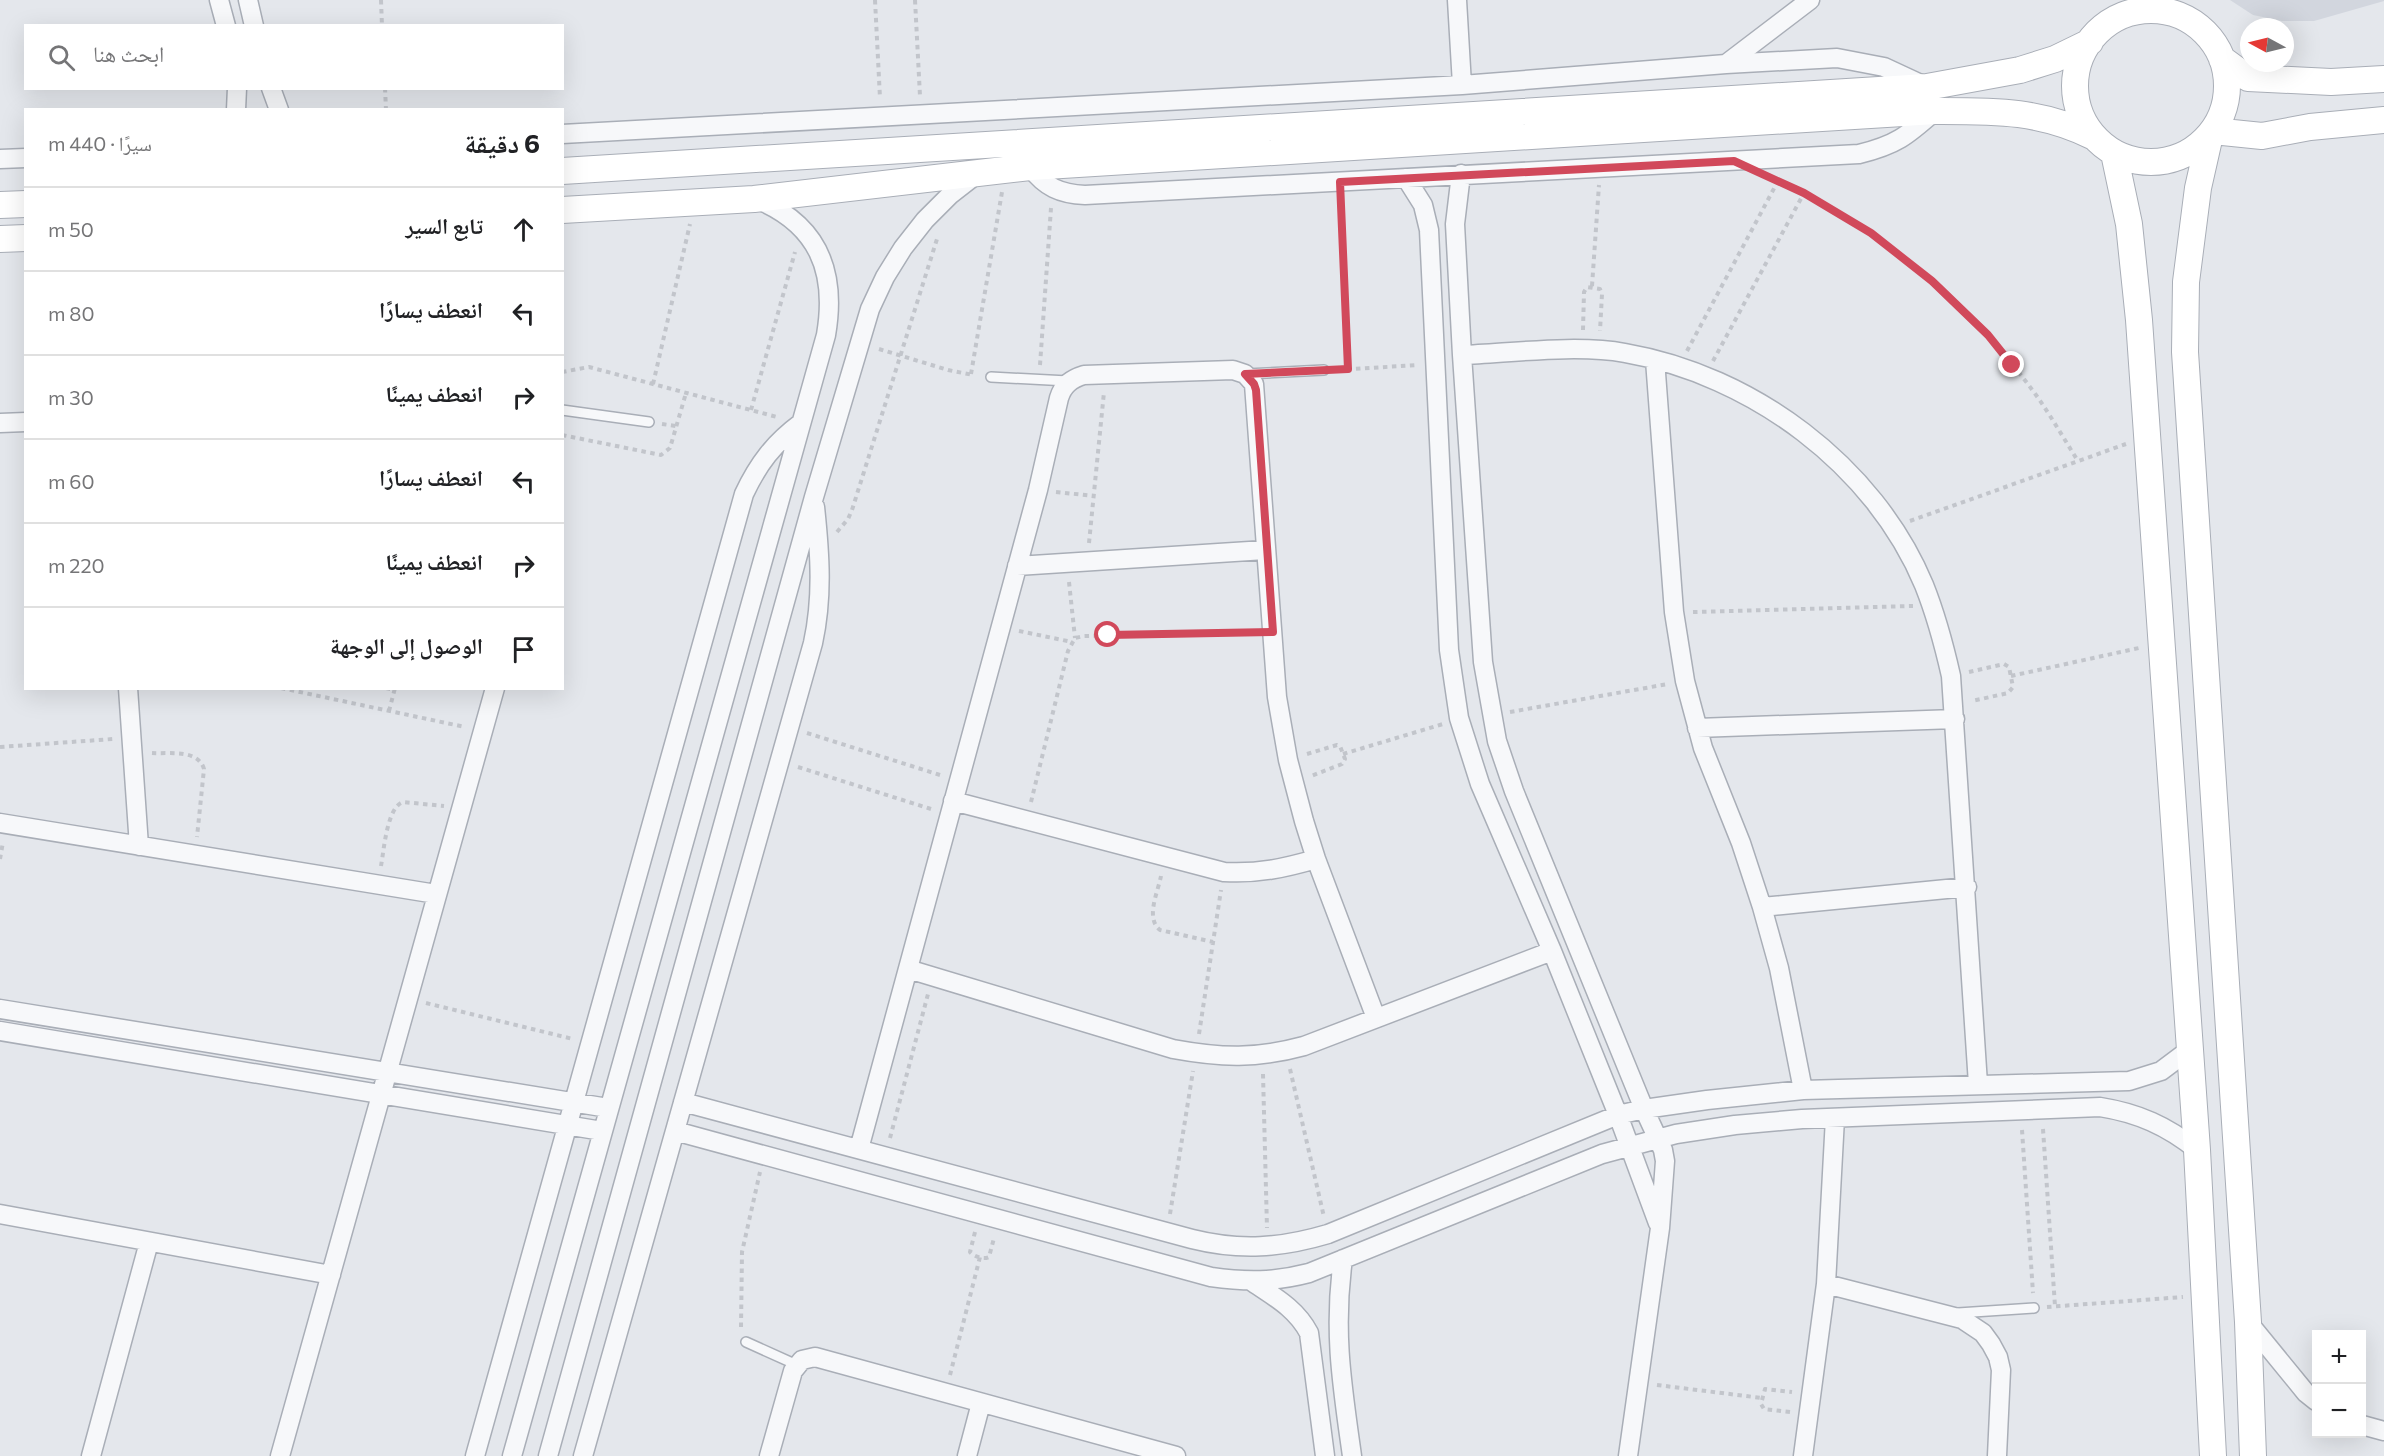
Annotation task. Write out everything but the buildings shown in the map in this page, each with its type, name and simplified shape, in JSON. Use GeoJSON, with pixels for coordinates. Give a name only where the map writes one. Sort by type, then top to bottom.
{"type":"FeatureCollection","features":[{"type":"Feature","properties":{"kind":"street"},"geometry":{"type":"LineString","coordinates":[[219,0],[225,24]]}},
{"type":"Feature","properties":{"kind":"street"},"geometry":{"type":"LineString","coordinates":[[248,0],[254,24]]}},
{"type":"Feature","properties":{"kind":"street"},"geometry":{"type":"LineString","coordinates":[[1457,0],[1462,85]]}},
{"type":"Feature","properties":{"kind":"street"},"geometry":{"type":"LineString","coordinates":[[1726,64],[1810,0]]}},
{"type":"Feature","properties":{"kind":"street"},"geometry":{"type":"LineString","coordinates":[[2094,137],[2083,120],[2077,101],[2076,80],[2080,60],[2095,37],[2110,0]]}},
{"type":"Feature","properties":{"kind":"street"},"geometry":{"type":"LineString","coordinates":[[564,171],[1927,87],[2020,70],[2055,59],[2095,37],[2116,19],[2134,12],[2155,10],[2174,14],[2188,11],[2215,45],[2227,78],[2227,96],[2222,115],[2211,133],[2190,153],[2165,162],[2139,162],[2114,153],[2094,137],[2074,127],[2029,114],[1935,111],[1018,169],[754,199],[564,210]]}},
{"type":"Feature","properties":{"kind":"street"},"geometry":{"type":"LineString","coordinates":[[564,134],[1462,85],[1726,64],[1838,58],[1884,67],[1927,87]]}},
{"type":"Feature","properties":{"kind":"street"},"geometry":{"type":"LineString","coordinates":[[2222,60],[2248,78],[2331,82],[2384,79]]}},
{"type":"Feature","properties":{"kind":"street"},"geometry":{"type":"LineString","coordinates":[[236,108],[237,90]]}},
{"type":"Feature","properties":{"kind":"street"},"geometry":{"type":"LineString","coordinates":[[272,90],[278,108]]}},
{"type":"Feature","properties":{"kind":"street"},"geometry":{"type":"LineString","coordinates":[[1018,169],[1038,178],[1052,189],[1068,194],[1085,195],[1859,154],[1885,148],[1904,139],[1935,111]]}},
{"type":"Feature","properties":{"kind":"street"},"geometry":{"type":"LineString","coordinates":[[2211,133],[2262,136],[2310,127],[2384,120]]}},
{"type":"Feature","properties":{"kind":"street"},"geometry":{"type":"LineString","coordinates":[[2357,121],[2384,131]]}},
{"type":"Feature","properties":{"kind":"street"},"geometry":{"type":"LineString","coordinates":[[2211,133],[2198,188],[2186,282],[2185,352],[2248,1322],[2253,1456]]}},
{"type":"Feature","properties":{"kind":"street"},"geometry":{"type":"LineString","coordinates":[[2114,153],[2123,188],[2134,272],[2147,437],[2197,1150],[2213,1456]]}},
{"type":"Feature","properties":{"kind":"street"},"geometry":{"type":"LineString","coordinates":[[0,159],[24,158]]}},
{"type":"Feature","properties":{"kind":"street"},"geometry":{"type":"LineString","coordinates":[[548,1456],[814,497],[859,343],[880,288],[903,248],[942,204],[978,174]]}},
{"type":"Feature","properties":{"kind":"street"},"geometry":{"type":"LineString","coordinates":[[1461,174],[1455,225],[1462,354],[1483,662],[1491,715],[1514,791],[1665,1161],[1660,1228],[1628,1456]]}},
{"type":"Feature","properties":{"kind":"street"},"geometry":{"type":"LineString","coordinates":[[1406,178],[1423,205],[1429,230],[1449,650],[1459,718],[1480,784],[1552,951],[1618,1115],[1660,1228]]}},
{"type":"Feature","properties":{"kind":"street"},"geometry":{"type":"LineString","coordinates":[[512,1456],[826,335],[830,311],[830,288],[825,266],[815,246],[802,228],[788,215],[754,199]]}},
{"type":"Feature","properties":{"kind":"street"},"geometry":{"type":"LineString","coordinates":[[0,205],[24,204]]}},
{"type":"Feature","properties":{"kind":"street"},"geometry":{"type":"LineString","coordinates":[[0,239],[24,238]]}},
{"type":"Feature","properties":{"kind":"street"},"geometry":{"type":"LineString","coordinates":[[1462,354],[1590,350],[1624,353],[1655,360],[1704,377],[1766,407],[1806,434],[1842,465],[1874,501],[1892,527],[1923,584],[1940,629],[1951,676],[1967,887],[1978,1084]]}},
{"type":"Feature","properties":{"kind":"street"},"geometry":{"type":"LineString","coordinates":[[1655,360],[1674,612],[1685,681],[1697,728],[1762,908],[1779,968],[1803,1090]]}},
{"type":"Feature","properties":{"kind":"street"},"geometry":{"type":"LineString","coordinates":[[859,1149],[1038,490],[1059,398],[1065,386],[1084,375],[1233,369],[1245,374],[1254,384],[1277,697],[1288,760],[1316,859],[1376,1018]]}},
{"type":"Feature","properties":{"kind":"street"},"geometry":{"type":"LineString","coordinates":[[0,423],[24,422]]}},
{"type":"Feature","properties":{"kind":"street"},"geometry":{"type":"LineString","coordinates":[[474,1456],[744,494],[766,454],[782,437],[801,423]]}},
{"type":"Feature","properties":{"kind":"street"},"geometry":{"type":"LineString","coordinates":[[583,1456],[819,618],[821,576],[814,497]]}},
{"type":"Feature","properties":{"kind":"street"},"geometry":{"type":"LineString","coordinates":[[1017,566],[1265,550]]}},
{"type":"Feature","properties":{"kind":"street"},"geometry":{"type":"LineString","coordinates":[[128,690],[139,846]]}},
{"type":"Feature","properties":{"kind":"street"},"geometry":{"type":"LineString","coordinates":[[280,1456],[494,690]]}},
{"type":"Feature","properties":{"kind":"street"},"geometry":{"type":"LineString","coordinates":[[1697,728],[1955,712]]}},
{"type":"Feature","properties":{"kind":"street"},"geometry":{"type":"LineString","coordinates":[[951,808],[1027,820],[1206,868],[1243,873],[1280,870],[1316,859]]}},
{"type":"Feature","properties":{"kind":"street"},"geometry":{"type":"LineString","coordinates":[[0,823],[436,894]]}},
{"type":"Feature","properties":{"kind":"street"},"geometry":{"type":"LineString","coordinates":[[1762,908],[1967,887]]}},
{"type":"Feature","properties":{"kind":"street"},"geometry":{"type":"LineString","coordinates":[[908,969],[1173,1049],[1226,1056],[1262,1056],[1304,1046],[1552,951]]}},
{"type":"Feature","properties":{"kind":"street"},"geometry":{"type":"LineString","coordinates":[[0,1009],[608,1108]]}},
{"type":"Feature","properties":{"kind":"street"},"geometry":{"type":"LineString","coordinates":[[0,1031],[602,1131]]}},
{"type":"Feature","properties":{"kind":"street"},"geometry":{"type":"LineString","coordinates":[[684,1102],[1209,1243],[1242,1248],[1268,1247],[1328,1234],[1618,1115],[1644,1109],[1803,1090],[2129,1081],[2161,1071],[2189,1050]]}},
{"type":"Feature","properties":{"kind":"street"},"geometry":{"type":"LineString","coordinates":[[675,1131],[1211,1277],[1251,1281],[1269,1281],[1309,1273],[1629,1145],[1735,1125],[1835,1118],[2100,1107],[2124,1111],[2163,1126],[2197,1150]]}},
{"type":"Feature","properties":{"kind":"street"},"geometry":{"type":"LineString","coordinates":[[1803,1456],[1826,1284],[1835,1118]]}},
{"type":"Feature","properties":{"kind":"street"},"geometry":{"type":"LineString","coordinates":[[0,1214],[331,1275]]}},
{"type":"Feature","properties":{"kind":"street"},"geometry":{"type":"LineString","coordinates":[[91,1456],[149,1242]]}},
{"type":"Feature","properties":{"kind":"street"},"geometry":{"type":"LineString","coordinates":[[1343,1259],[1338,1308],[1338,1347],[1352,1456]]}},
{"type":"Feature","properties":{"kind":"street"},"geometry":{"type":"LineString","coordinates":[[1251,1281],[1287,1305],[1303,1323],[1308,1333],[1325,1456]]}},
{"type":"Feature","properties":{"kind":"street"},"geometry":{"type":"LineString","coordinates":[[1826,1284],[1947,1314],[1973,1324],[1983,1333],[1998,1357],[2001,1384],[1997,1456]]}},
{"type":"Feature","properties":{"kind":"street"},"geometry":{"type":"LineString","coordinates":[[2248,1322],[2306,1394],[2312,1398]]}},
{"type":"Feature","properties":{"kind":"street"},"geometry":{"type":"LineString","coordinates":[[769,1456],[797,1365],[802,1360],[815,1357],[1176,1456]]}},
{"type":"Feature","properties":{"kind":"street"},"geometry":{"type":"LineString","coordinates":[[967,1456],[981,1403]]}},
{"type":"Feature","properties":{"kind":"street"},"geometry":{"type":"LineString","coordinates":[[2366,1426],[2384,1431]]}},
{"type":"Feature","properties":{"kind":"lane"},"geometry":{"type":"LineString","coordinates":[[1245,374],[1324,370]]}},
{"type":"Feature","properties":{"kind":"lane"},"geometry":{"type":"LineString","coordinates":[[991,377],[1071,381]]}},
{"type":"Feature","properties":{"kind":"lane"},"geometry":{"type":"LineString","coordinates":[[564,410],[649,422]]}},
{"type":"Feature","properties":{"kind":"lane"},"geometry":{"type":"LineString","coordinates":[[1947,1314],[2034,1308]]}},
{"type":"Feature","properties":{"kind":"lane"},"geometry":{"type":"LineString","coordinates":[[746,1342],[797,1365]]}},
{"type":"Feature","properties":{"kind":"path"},"geometry":{"type":"LineString","coordinates":[[381,0],[382,24]]}},
{"type":"Feature","properties":{"kind":"path"},"geometry":{"type":"LineString","coordinates":[[875,0],[881,117]]}},
{"type":"Feature","properties":{"kind":"path"},"geometry":{"type":"LineString","coordinates":[[915,0],[920,115]]}},
{"type":"Feature","properties":{"kind":"path"},"geometry":{"type":"LineString","coordinates":[[385,90],[386,108]]}},
{"type":"Feature","properties":{"kind":"path"},"geometry":{"type":"LineString","coordinates":[[1592,286],[1600,168]]}},
{"type":"Feature","properties":{"kind":"path"},"geometry":{"type":"LineString","coordinates":[[971,375],[1018,169]]}},
{"type":"Feature","properties":{"kind":"path"},"geometry":{"type":"LineString","coordinates":[[1769,177],[1804,193],[1871,233],[1932,281],[1995,344],[2036,396],[2078,461]]}},
{"type":"Feature","properties":{"kind":"path"},"geometry":{"type":"LineString","coordinates":[[1678,368],[1778,181]]}},
{"type":"Feature","properties":{"kind":"path"},"geometry":{"type":"LineString","coordinates":[[1340,182],[1348,369]]}},
{"type":"Feature","properties":{"kind":"path"},"geometry":{"type":"LineString","coordinates":[[1039,379],[1052,189]]}},
{"type":"Feature","properties":{"kind":"path"},"geometry":{"type":"LineString","coordinates":[[1704,377],[1804,193]]}},
{"type":"Feature","properties":{"kind":"path"},"geometry":{"type":"LineString","coordinates":[[653,384],[695,202]]}},
{"type":"Feature","properties":{"kind":"path"},"geometry":{"type":"LineString","coordinates":[[751,410],[802,228]]}},
{"type":"Feature","properties":{"kind":"path"},"geometry":{"type":"LineString","coordinates":[[819,542],[835,534],[848,519],[852,510],[940,230]]}},
{"type":"Feature","properties":{"kind":"path"},"geometry":{"type":"LineString","coordinates":[[1592,286],[1600,289],[1602,294],[1590,350],[1584,292],[1587,287],[1592,286]]}},
{"type":"Feature","properties":{"kind":"path"},"geometry":{"type":"LineString","coordinates":[[859,343],[971,375],[991,377]]}},
{"type":"Feature","properties":{"kind":"path"},"geometry":{"type":"LineString","coordinates":[[1324,370],[1436,364]]}},
{"type":"Feature","properties":{"kind":"path"},"geometry":{"type":"LineString","coordinates":[[564,372],[589,367],[801,423]]}},
{"type":"Feature","properties":{"kind":"path"},"geometry":{"type":"LineString","coordinates":[[1087,561],[1106,374]]}},
{"type":"Feature","properties":{"kind":"path"},"geometry":{"type":"LineString","coordinates":[[1892,527],[2147,437]]}},
{"type":"Feature","properties":{"kind":"path"},"geometry":{"type":"LineString","coordinates":[[1038,490],[1094,496]]}},
{"type":"Feature","properties":{"kind":"path"},"geometry":{"type":"LineString","coordinates":[[1027,820],[1073,640],[1067,563]]}},
{"type":"Feature","properties":{"kind":"path"},"geometry":{"type":"LineString","coordinates":[[1674,612],[1931,605]]}},
{"type":"Feature","properties":{"kind":"path"},"geometry":{"type":"LineString","coordinates":[[1000,627],[1073,640],[1084,636],[1273,632]]}},
{"type":"Feature","properties":{"kind":"path"},"geometry":{"type":"LineString","coordinates":[[2011,676],[2161,643]]}},
{"type":"Feature","properties":{"kind":"path"},"geometry":{"type":"LineString","coordinates":[[1951,676],[2004,664],[2009,667],[2013,687],[2008,693],[1955,712]]}},
{"type":"Feature","properties":{"kind":"path"},"geometry":{"type":"LineString","coordinates":[[1491,715],[1685,681]]}},
{"type":"Feature","properties":{"kind":"path"},"geometry":{"type":"LineString","coordinates":[[290,690],[483,730]]}},
{"type":"Feature","properties":{"kind":"path"},"geometry":{"type":"LineString","coordinates":[[389,711],[395,690]]}},
{"type":"Feature","properties":{"kind":"path"},"geometry":{"type":"LineString","coordinates":[[1343,754],[1459,718]]}},
{"type":"Feature","properties":{"kind":"path"},"geometry":{"type":"LineString","coordinates":[[790,727],[959,781]]}},
{"type":"Feature","properties":{"kind":"path"},"geometry":{"type":"LineString","coordinates":[[0,747],[132,745],[191,755],[202,762],[204,769],[195,855]]}},
{"type":"Feature","properties":{"kind":"path"},"geometry":{"type":"LineString","coordinates":[[1288,760],[1336,745],[1340,746],[1345,759],[1342,764],[1293,783]]}},
{"type":"Feature","properties":{"kind":"path"},"geometry":{"type":"LineString","coordinates":[[780,761],[951,808]]}},
{"type":"Feature","properties":{"kind":"path"},"geometry":{"type":"LineString","coordinates":[[377,884],[391,813],[398,804],[403,802],[461,808]]}},
{"type":"Feature","properties":{"kind":"path"},"geometry":{"type":"LineString","coordinates":[[1165,857],[1152,916],[1153,922],[1160,930],[1214,942]]}},
{"type":"Feature","properties":{"kind":"path"},"geometry":{"type":"LineString","coordinates":[[885,1156],[933,976]]}},
{"type":"Feature","properties":{"kind":"path"},"geometry":{"type":"LineString","coordinates":[[407,999],[591,1043]]}},
{"type":"Feature","properties":{"kind":"path"},"geometry":{"type":"LineString","coordinates":[[1286,1051],[1328,1234]]}},
{"type":"Feature","properties":{"kind":"path"},"geometry":{"type":"LineString","coordinates":[[1262,1056],[1268,1247]]}},
{"type":"Feature","properties":{"kind":"path"},"geometry":{"type":"LineString","coordinates":[[2021,1110],[2034,1308],[2205,1295]]}},
{"type":"Feature","properties":{"kind":"path"},"geometry":{"type":"LineString","coordinates":[[2042,1110],[2055,1306]]}},
{"type":"Feature","properties":{"kind":"path"},"geometry":{"type":"LineString","coordinates":[[746,1342],[741,1320],[742,1252],[764,1155]]}},
{"type":"Feature","properties":{"kind":"path"},"geometry":{"type":"LineString","coordinates":[[980,1214],[970,1252],[980,1257],[989,1256],[1000,1219]]}},
{"type":"Feature","properties":{"kind":"path"},"geometry":{"type":"LineString","coordinates":[[945,1393],[980,1257]]}},
{"type":"Feature","properties":{"kind":"path"},"geometry":{"type":"LineString","coordinates":[[1638,1383],[1762,1398]]}},
{"type":"Feature","properties":{"kind":"path"},"geometry":{"type":"LineString","coordinates":[[1809,1414],[1763,1408],[1762,1398],[1763,1391],[1766,1389],[1811,1395]]}},
{"type":"Feature","properties":{"kind":"shaded area"},"geometry":{"type":"Polygon","coordinates":[[[2230,0],[2384,0],[2314,21],[2294,21],[2294,18],[2268,18],[2253,15],[2230,0]]]}},
{"type":"Feature","properties":{"kind":"route"},"geometry":{"type":"LineString","coordinates":[[1108,635],[1273,632],[1265,550],[1256,390],[1245,374],[1348,369],[1340,182],[1734,161],[1804,193],[1871,233],[1932,281],[1988,335],[2012,365]]}}]}
